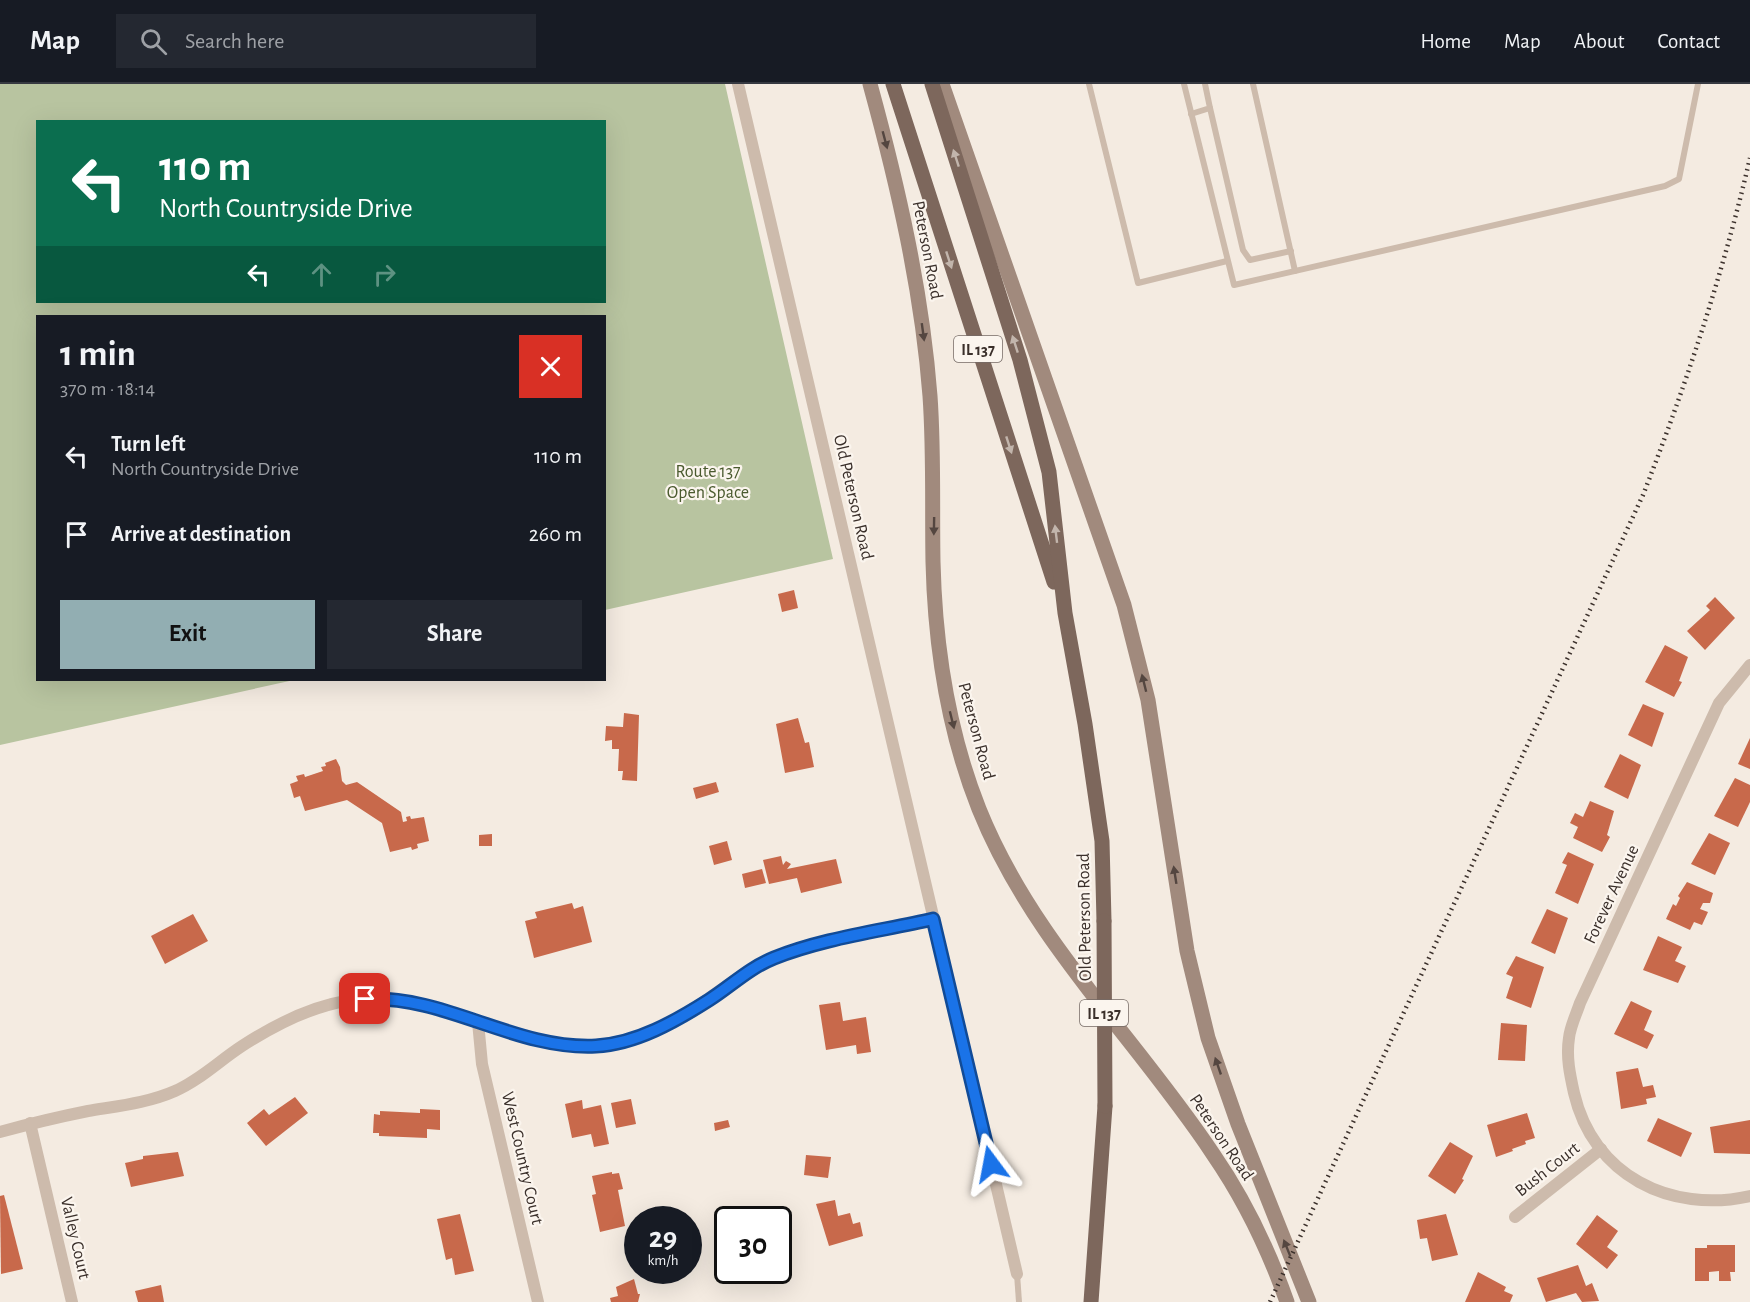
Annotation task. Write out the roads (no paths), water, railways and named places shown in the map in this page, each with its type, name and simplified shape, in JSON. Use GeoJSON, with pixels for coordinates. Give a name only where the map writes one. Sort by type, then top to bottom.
{"type":"FeatureCollection","features":[{"type":"Feature","properties":{"kind":"main road","name":"Peterson Road"},"geometry":{"type":"LineString","coordinates":[[870,84],[891,163],[924,332],[931,410],[934,493],[933,563],[940,657],[957,741],[979,808],[1004,863],[1062,957],[1213,1154],[1244,1206],[1287,1302]]}},
{"type":"Feature","properties":{"kind":"main road","name":"Peterson Road"},"geometry":{"type":"LineString","coordinates":[[893,84],[1065,613]]}},
{"type":"Feature","properties":{"kind":"main road","name":"IL 137"},"geometry":{"type":"LineString","coordinates":[[932,84],[1023,371],[1049,472],[1065,613]]}},
{"type":"Feature","properties":{"kind":"main road","name":"Peterson Road"},"geometry":{"type":"LineString","coordinates":[[942,84],[1124,605],[1148,699],[1187,951],[1208,1038],[1309,1302]]}},
{"type":"Feature","properties":{"kind":"main road","name":"Old Peterson Road"},"geometry":{"type":"LineString","coordinates":[[1065,613],[1085,724],[1102,841],[1104,1106],[1091,1302]]}},
{"type":"Feature","properties":{"kind":"street","name":"Old Peterson Road"},"geometry":{"type":"LineString","coordinates":[[738,84],[933,919]]}},
{"type":"Feature","properties":{"kind":"street","name":"Forever Avenue"},"geometry":{"type":"LineString","coordinates":[[1750,665],[1719,703],[1580,1003],[1569,1038],[1569,1071],[1584,1127],[1615,1165],[1642,1185],[1669,1196],[1692,1201],[1718,1201],[1750,1196]]}},
{"type":"Feature","properties":{"kind":"street"},"geometry":{"type":"LineString","coordinates":[[0,1132],[149,1100],[174,1091],[198,1079],[242,1047],[286,1020],[316,1008],[338,1003],[383,999],[412,1001],[478,1022],[565,1045],[598,1046],[634,1038],[672,1021],[772,958],[800,949],[933,919],[1017,1274]]}},
{"type":"Feature","properties":{"kind":"street","name":"West Country Court"},"geometry":{"type":"LineString","coordinates":[[478,1022],[482,1064],[538,1302]]}},
{"type":"Feature","properties":{"kind":"street","name":"Valley Court"},"geometry":{"type":"LineString","coordinates":[[30,1124],[72,1302]]}},
{"type":"Feature","properties":{"kind":"street","name":"Bush Court"},"geometry":{"type":"LineString","coordinates":[[1515,1217],[1600,1149]]}},
{"type":"Feature","properties":{"kind":"lane"},"geometry":{"type":"LineString","coordinates":[[1089,84],[1138,283],[1227,261]]}},
{"type":"Feature","properties":{"kind":"lane"},"geometry":{"type":"LineString","coordinates":[[1184,84],[1234,285],[1665,186],[1679,179],[1698,84]]}},
{"type":"Feature","properties":{"kind":"lane"},"geometry":{"type":"LineString","coordinates":[[1205,84],[1243,250],[1250,260],[1291,251]]}},
{"type":"Feature","properties":{"kind":"lane"},"geometry":{"type":"LineString","coordinates":[[1253,84],[1295,271]]}},
{"type":"Feature","properties":{"kind":"lane"},"geometry":{"type":"LineString","coordinates":[[1191,114],[1210,108]]}},
{"type":"Feature","properties":{"kind":"lane"},"geometry":{"type":"LineString","coordinates":[[1017,1274],[1019,1302]]}},
{"type":"Feature","properties":{"kind":"railway"},"geometry":{"type":"LineString","coordinates":[[1270,1302],[1643,495],[1702,329],[1728,244],[1750,158]]}},
{"type":"Feature","properties":{"kind":"park label","name":"Route 137 Open Space"},"geometry":{"type":"Point","coordinates":[708,481]}}]}
